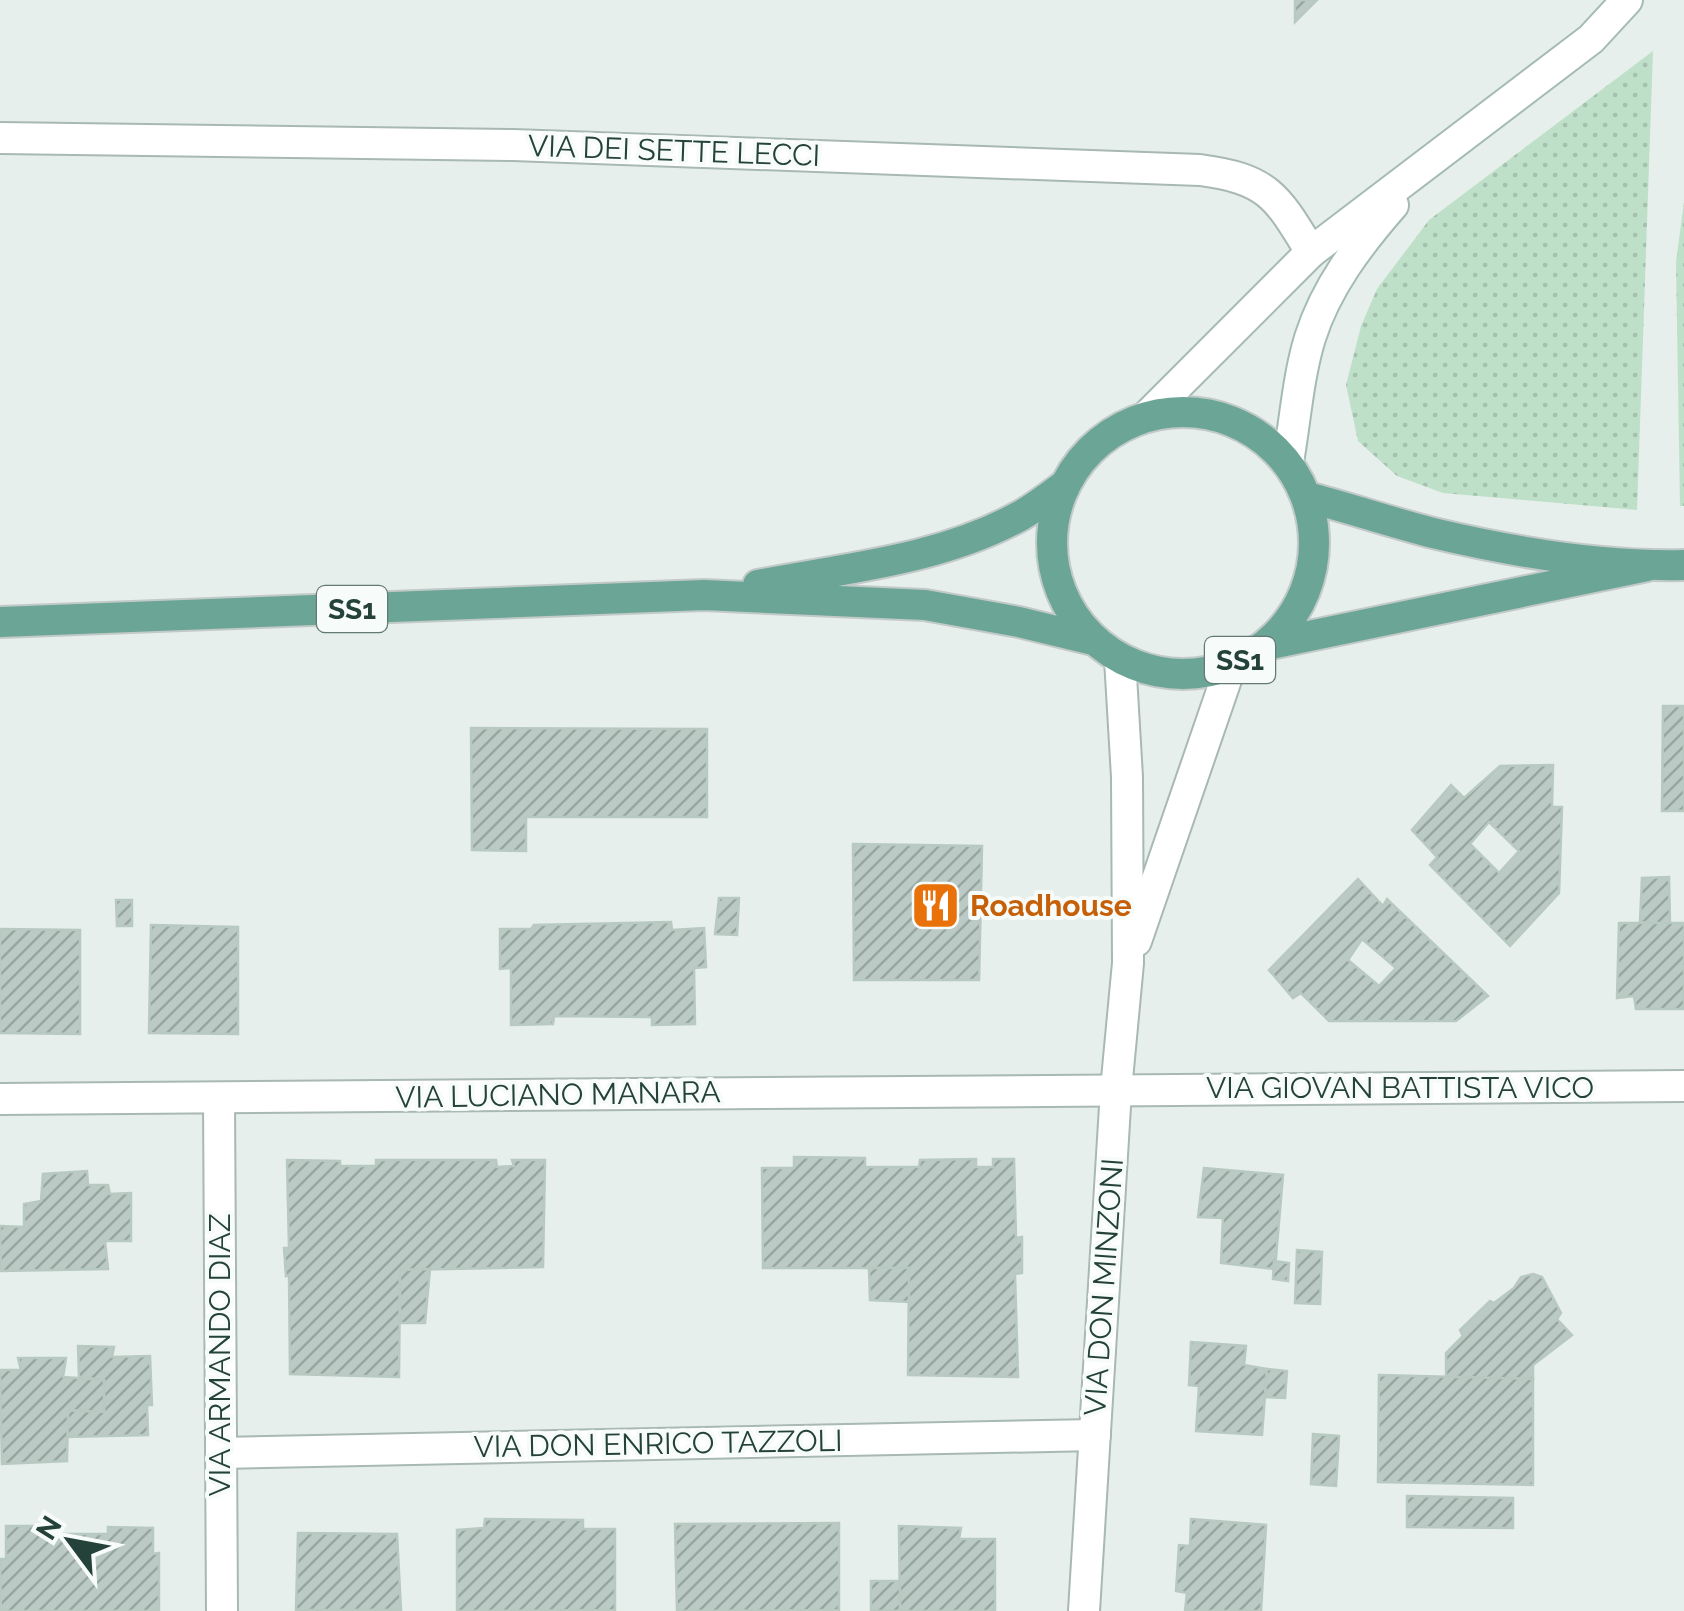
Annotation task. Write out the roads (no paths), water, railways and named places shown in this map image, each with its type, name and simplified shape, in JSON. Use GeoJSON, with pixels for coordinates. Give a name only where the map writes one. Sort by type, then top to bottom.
{"type":"FeatureCollection","features":[{"type":"Feature","properties":{"kind":"main road","name":"SS1"},"geometry":{"type":"LineString","coordinates":[[1171,412],[1198,412],[1248,428],[1288,462],[1307,496],[1315,550],[1300,603],[1286,626],[1266,645],[1232,665],[1204,674],[1175,675],[1147,670],[1120,659],[1093,640],[1074,618],[1053,567],[1056,512],[1065,486],[1090,450],[1106,436],[1146,418],[1171,412]]}},
{"type":"Feature","properties":{"kind":"main road","name":"SS1"},"geometry":{"type":"LineString","coordinates":[[704,595],[926,553],[1021,516],[1065,486]]}},
{"type":"Feature","properties":{"kind":"main road","name":"SS1"},"geometry":{"type":"LineString","coordinates":[[1307,496],[1433,533],[1546,554],[1647,566],[1684,565]]}},
{"type":"Feature","properties":{"kind":"main road","name":"SS1"},"geometry":{"type":"LineString","coordinates":[[1266,645],[1647,566]]}},
{"type":"Feature","properties":{"kind":"main road","name":"SS1"},"geometry":{"type":"LineString","coordinates":[[0,622],[704,595],[924,605],[1093,640]]}},
{"type":"Feature","properties":{"kind":"street"},"geometry":{"type":"LineString","coordinates":[[1146,418],[1311,252],[1590,39],[1627,0]]}},
{"type":"Feature","properties":{"kind":"street","name":"VIA DEI SETTE LECCI"},"geometry":{"type":"LineString","coordinates":[[0,138],[513,144],[1200,170],[1232,174],[1264,188],[1289,216],[1311,252]]}},
{"type":"Feature","properties":{"kind":"street"},"geometry":{"type":"LineString","coordinates":[[1288,462],[1310,338],[1326,300],[1348,260],[1424,168]]}},
{"type":"Feature","properties":{"kind":"street","name":"VIA DON MINZONI"},"geometry":{"type":"LineString","coordinates":[[1084,1611],[1116,1090],[1128,963],[1127,777],[1120,659]]}},
{"type":"Feature","properties":{"kind":"street","name":"VIA DON MINZONI"},"geometry":{"type":"LineString","coordinates":[[1128,963],[1232,665]]}},
{"type":"Feature","properties":{"kind":"street","name":"VIA GIOVAN BATTISTA VICO"},"geometry":{"type":"LineString","coordinates":[[1116,1090],[1684,1086]]}},
{"type":"Feature","properties":{"kind":"street","name":"VIA LUCIANO MANARA"},"geometry":{"type":"LineString","coordinates":[[0,1099],[1116,1090]]}},
{"type":"Feature","properties":{"kind":"street","name":"VIA ARMANDO DIAZ"},"geometry":{"type":"LineString","coordinates":[[219,1099],[222,1611]]}},
{"type":"Feature","properties":{"kind":"street","name":"VIA DON ENRICO TAZZOLI"},"geometry":{"type":"LineString","coordinates":[[221,1452],[1095,1436]]}},
{"type":"Feature","properties":{"kind":"place","name":"Roadhouse"},"geometry":{"type":"Point","coordinates":[935,906]}}]}
